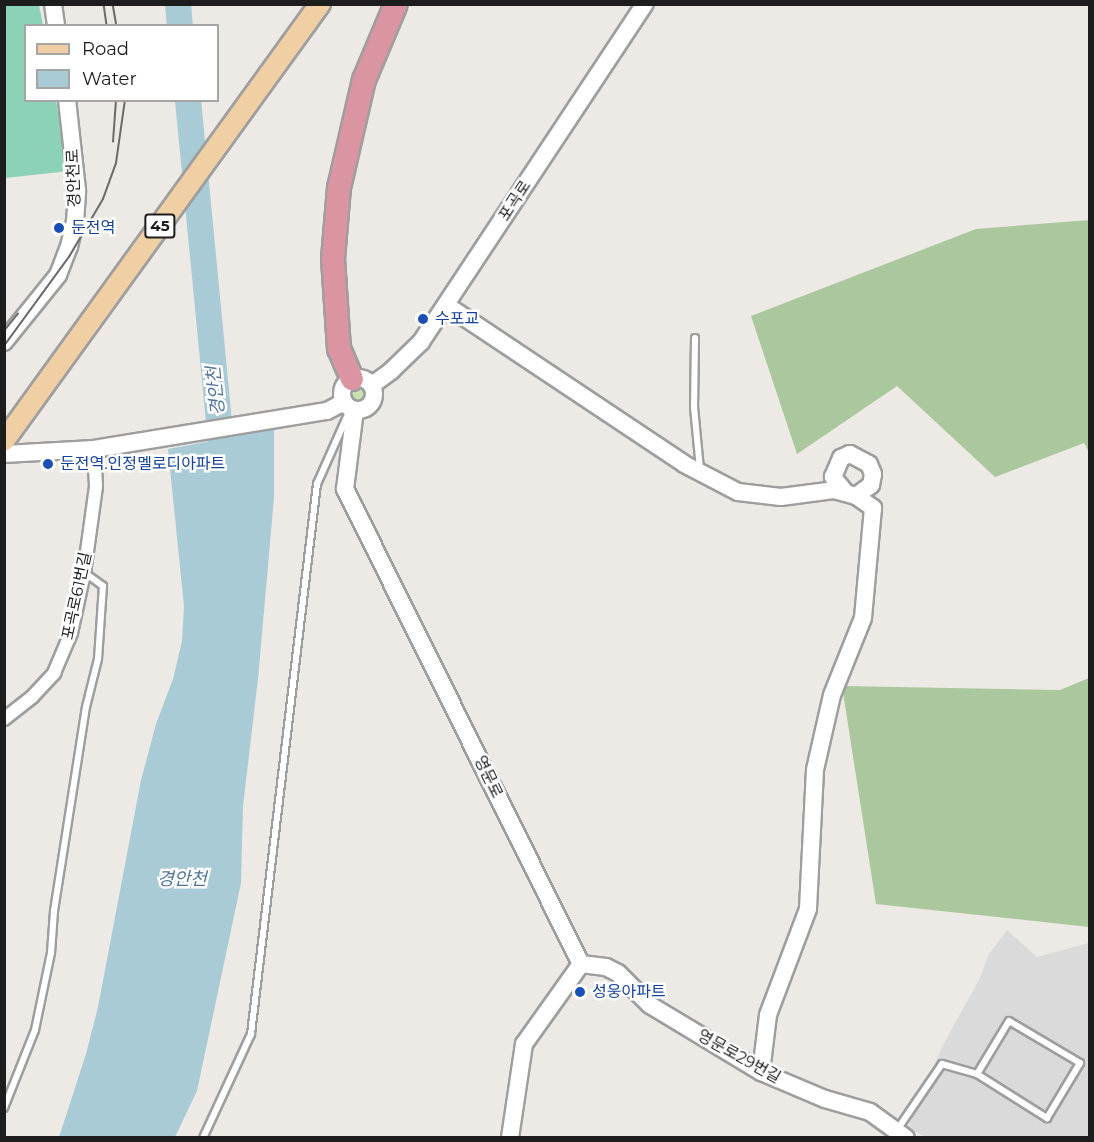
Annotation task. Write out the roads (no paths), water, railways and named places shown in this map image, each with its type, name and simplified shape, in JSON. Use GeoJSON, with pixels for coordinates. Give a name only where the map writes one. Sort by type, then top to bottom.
{"type":"FeatureCollection","features":[{"type":"Feature","properties":{"kind":"highway"},"geometry":{"type":"LineString","coordinates":[[362,382],[339,349],[333,259],[339,188],[364,80],[396,4]]}},
{"type":"Feature","properties":{"kind":"main road","name":"45"},"geometry":{"type":"LineString","coordinates":[[4,441],[318,8]]}},
{"type":"Feature","properties":{"kind":"street"},"geometry":{"type":"LineString","coordinates":[[53,4],[56,24]]}},
{"type":"Feature","properties":{"kind":"street","name":"포곡로"},"geometry":{"type":"LineString","coordinates":[[362,382],[391,371],[421,342],[645,4]]}},
{"type":"Feature","properties":{"kind":"street","name":"경안천로"},"geometry":{"type":"LineString","coordinates":[[4,342],[58,275],[69,247],[75,222],[77,190],[67,102]]}},
{"type":"Feature","properties":{"kind":"street"},"geometry":{"type":"LineString","coordinates":[[446,305],[700,472],[738,492],[781,498],[834,490],[851,495],[873,508],[863,618],[832,695],[814,770],[808,909],[768,1015],[761,1072]]}},
{"type":"Feature","properties":{"kind":"street"},"geometry":{"type":"LineString","coordinates":[[4,454],[94,449],[308,413],[350,407],[364,410],[373,403],[375,392],[362,382],[342,391],[350,407]]}},
{"type":"Feature","properties":{"kind":"street","name":"영문로"},"geometry":{"type":"LineString","coordinates":[[350,407],[345,489],[581,964]]}},
{"type":"Feature","properties":{"kind":"street","name":"포곡로61번길"},"geometry":{"type":"LineString","coordinates":[[4,719],[32,697],[54,673],[71,633],[84,573],[96,486],[94,449]]}},
{"type":"Feature","properties":{"kind":"street"},"geometry":{"type":"LineString","coordinates":[[510,1137],[524,1044],[581,964]]}},
{"type":"Feature","properties":{"kind":"street","name":"영문로29번길"},"geometry":{"type":"LineString","coordinates":[[581,964],[606,967],[618,973],[650,1005],[761,1072],[825,1100],[870,1113],[901,1134]]}},
{"type":"Feature","properties":{"kind":"lane"},"geometry":{"type":"LineString","coordinates":[[695,338],[694,407],[700,472]]}},
{"type":"Feature","properties":{"kind":"lane"},"geometry":{"type":"LineString","coordinates":[[203,1137],[250,1034],[316,484],[350,407]]}},
{"type":"Feature","properties":{"kind":"lane"},"geometry":{"type":"LineString","coordinates":[[4,1108],[35,1030],[49,964],[54,911],[87,707],[98,659],[103,586],[84,573]]}},
{"type":"Feature","properties":{"kind":"lane"},"geometry":{"type":"LineString","coordinates":[[901,1134],[942,1064],[976,1074],[1047,1118],[1080,1063],[1010,1021],[976,1074]]}},
{"type":"Feature","properties":{"kind":"water","name":"경안천"},"geometry":{"type":"Polygon","coordinates":[[[274,429],[274,498],[258,679],[243,806],[241,883],[197,1091],[175,1137],[59,1137],[86,1054],[98,1007],[141,780],[156,724],[173,679],[182,641],[184,606],[168,449],[274,429]]]}},
{"type":"Feature","properties":{"kind":"waterway","name":"경안천"},"geometry":{"type":"LineString","coordinates":[[178,4],[180,24]]}},
{"type":"Feature","properties":{"kind":"waterway","name":"경안천"},"geometry":{"type":"LineString","coordinates":[[188,102],[224,473]]}},
{"type":"Feature","properties":{"kind":"tram line"},"geometry":{"type":"LineString","coordinates":[[104,4],[107,24]]}},
{"type":"Feature","properties":{"kind":"tram line"},"geometry":{"type":"LineString","coordinates":[[113,4],[117,24]]}},
{"type":"Feature","properties":{"kind":"tram line"},"geometry":{"type":"LineString","coordinates":[[113,142],[116,102]]}},
{"type":"Feature","properties":{"kind":"tram line"},"geometry":{"type":"LineString","coordinates":[[4,346],[69,257],[103,199],[116,163],[125,102]]}},
{"type":"Feature","properties":{"kind":"tram line"},"geometry":{"type":"LineString","coordinates":[[4,331],[18,314]]}},
{"type":"Feature","properties":{"kind":"place","name":"둔전역"},"geometry":{"type":"Point","coordinates":[59,228]}},
{"type":"Feature","properties":{"kind":"place","name":"수포교"},"geometry":{"type":"Point","coordinates":[423,319]}},
{"type":"Feature","properties":{"kind":"place","name":"둔전역.인정멜로디아파트"},"geometry":{"type":"Point","coordinates":[48,464]}},
{"type":"Feature","properties":{"kind":"place","name":"성웅아파트"},"geometry":{"type":"Point","coordinates":[580,992]}}]}
